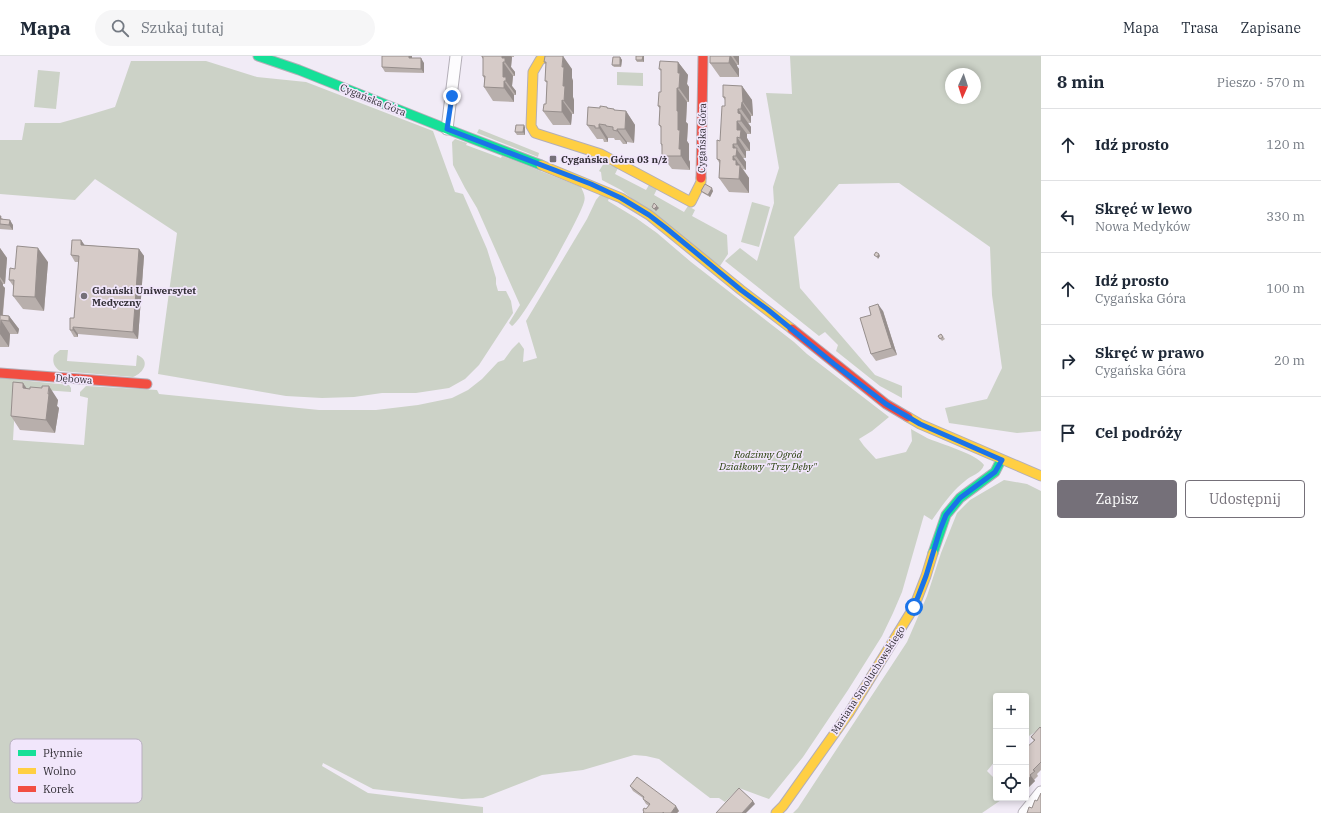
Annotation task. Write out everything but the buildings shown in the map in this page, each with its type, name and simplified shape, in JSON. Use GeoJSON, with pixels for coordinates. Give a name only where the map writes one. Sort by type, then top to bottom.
{"type":"FeatureCollection","features":[{"type":"Feature","properties":{"kind":"street","name":"Cygańska Góra"},"geometry":{"type":"LineString","coordinates":[[258,56],[299,70],[591,184],[621,198],[649,215],[666,228],[741,290],[886,404],[920,424],[1002,460]]}},
{"type":"Feature","properties":{"kind":"street","name":"Cygańska Góra"},"geometry":{"type":"LineString","coordinates":[[282,56],[299,70]]}},
{"type":"Feature","properties":{"kind":"street"},"geometry":{"type":"LineString","coordinates":[[447,129],[456,56]]}},
{"type":"Feature","properties":{"kind":"street","name":"Cygańska Góra"},"geometry":{"type":"LineString","coordinates":[[548,56],[540,60],[532,72],[530,122],[535,133],[601,154],[690,202],[701,182],[703,56]]}},
{"type":"Feature","properties":{"kind":"street","name":"Dębowa"},"geometry":{"type":"LineString","coordinates":[[0,372],[147,384]]}},
{"type":"Feature","properties":{"kind":"street"},"geometry":{"type":"LineString","coordinates":[[1002,460],[1041,476]]}},
{"type":"Feature","properties":{"kind":"street","name":"Mariana Smoluchowskiego"},"geometry":{"type":"LineString","coordinates":[[776,813],[783,806],[849,713],[904,625],[914,607],[926,576],[946,515],[960,498],[995,472],[1002,460]]}},
{"type":"Feature","properties":{"kind":"street"},"geometry":{"type":"LineString","coordinates":[[1024,813],[1041,792]]}},
{"type":"Feature","properties":{"kind":"green space"},"geometry":{"type":"Polygon","coordinates":[[[790,56],[1041,56],[1041,431],[1017,433],[949,423],[945,408],[987,399],[1002,368],[992,295],[990,247],[899,183],[839,184],[794,237],[800,288],[875,375],[902,386],[902,398],[880,386],[836,351],[838,345],[825,332],[819,336],[725,261],[740,248],[757,261],[774,203],[773,187],[779,168],[766,93],[792,94],[790,56]]]}},
{"type":"Feature","properties":{"kind":"green space"},"geometry":{"type":"Polygon","coordinates":[[[131,61],[206,61],[257,77],[306,82],[433,131],[455,192],[463,194],[487,249],[496,278],[498,291],[506,291],[511,301],[513,313],[479,365],[465,379],[449,388],[416,393],[382,393],[354,397],[322,398],[286,396],[158,374],[177,233],[95,179],[75,200],[0,194],[0,140],[22,140],[25,123],[60,123],[115,107],[131,61]]]}},
{"type":"Feature","properties":{"kind":"green space"},"geometry":{"type":"Polygon","coordinates":[[[38,70],[60,72],[56,109],[34,107],[38,70]]]}},
{"type":"Feature","properties":{"kind":"green space"},"geometry":{"type":"Polygon","coordinates":[[[617,72],[643,73],[643,86],[617,85],[617,72]]]}},
{"type":"Feature","properties":{"kind":"green space"},"geometry":{"type":"Polygon","coordinates":[[[479,129],[539,153],[538,157],[477,133],[479,129]]]}},
{"type":"Feature","properties":{"kind":"green space"},"geometry":{"type":"Polygon","coordinates":[[[455,139],[467,143],[466,145],[501,158],[502,156],[581,187],[584,194],[585,200],[563,246],[527,307],[512,326],[509,323],[520,305],[477,208],[453,165],[452,142],[455,139]]]}},
{"type":"Feature","properties":{"kind":"green space"},"geometry":{"type":"Polygon","coordinates":[[[604,163],[618,168],[615,174],[646,190],[649,185],[657,189],[654,195],[684,212],[688,206],[695,210],[692,216],[727,235],[728,254],[720,266],[621,190],[602,180],[601,172],[599,171],[604,163]]]}},
{"type":"Feature","properties":{"kind":"green space","name":"Rodzinny Ogród Działkowy \"Trzy Dęby\""},"geometry":{"type":"Polygon","coordinates":[[[600,195],[609,198],[608,201],[657,233],[691,262],[794,342],[807,354],[889,417],[872,431],[859,439],[876,459],[906,452],[912,441],[911,429],[927,438],[967,453],[984,465],[981,470],[967,479],[955,490],[932,520],[924,515],[902,592],[882,636],[803,757],[769,799],[739,788],[725,802],[719,798],[710,798],[659,759],[634,755],[583,770],[542,775],[483,798],[462,799],[373,789],[323,763],[322,766],[368,793],[483,807],[483,813],[0,813],[0,378],[69,385],[71,388],[71,392],[16,388],[13,440],[84,445],[88,398],[80,396],[80,392],[86,386],[157,390],[159,394],[319,410],[376,410],[418,405],[452,398],[468,390],[482,379],[498,362],[504,360],[519,342],[524,349],[523,362],[537,358],[526,321],[587,219],[600,195]]]}},
{"type":"Feature","properties":{"kind":"green space"},"geometry":{"type":"Polygon","coordinates":[[[752,202],[770,207],[759,247],[741,242],[752,202]]]}},
{"type":"Feature","properties":{"kind":"green space"},"geometry":{"type":"Polygon","coordinates":[[[60,350],[68,350],[67,361],[136,366],[137,355],[144,360],[145,363],[143,370],[133,377],[60,371],[56,368],[53,360],[54,355],[60,350]]]}},
{"type":"Feature","properties":{"kind":"green space"},"geometry":{"type":"Polygon","coordinates":[[[1004,480],[1027,484],[1041,491],[1041,728],[1029,736],[1029,693],[993,693],[993,764],[987,771],[993,777],[993,801],[1000,801],[982,813],[793,813],[798,808],[907,642],[927,596],[941,553],[957,513],[970,500],[1004,480]]]}},
{"type":"Feature","properties":{"kind":"traffic: fast"},"geometry":{"type":"LineString","coordinates":[[258,56],[299,70],[541,165]]}},
{"type":"Feature","properties":{"kind":"traffic: fast"},"geometry":{"type":"LineString","coordinates":[[933,553],[946,515],[960,498],[995,472],[1001,460]]}},
{"type":"Feature","properties":{"kind":"traffic: slow"},"geometry":{"type":"LineString","coordinates":[[548,56],[540,60],[533,72],[531,126],[535,133],[601,154],[691,202],[701,182],[701,178]]}},
{"type":"Feature","properties":{"kind":"traffic: slow"},"geometry":{"type":"LineString","coordinates":[[541,165],[621,198],[649,215],[741,290],[792,329]]}},
{"type":"Feature","properties":{"kind":"traffic: slow"},"geometry":{"type":"LineString","coordinates":[[908,417],[920,424],[1041,476]]}},
{"type":"Feature","properties":{"kind":"traffic: slow"},"geometry":{"type":"LineString","coordinates":[[776,813],[783,806],[849,713],[914,607],[933,553]]}},
{"type":"Feature","properties":{"kind":"traffic: jam"},"geometry":{"type":"LineString","coordinates":[[701,178],[703,56]]}},
{"type":"Feature","properties":{"kind":"traffic: jam"},"geometry":{"type":"LineString","coordinates":[[792,329],[886,404],[908,417]]}},
{"type":"Feature","properties":{"kind":"traffic: jam"},"geometry":{"type":"LineString","coordinates":[[0,373],[147,384]]}},
{"type":"Feature","properties":{"kind":"place","name":"Cygańska Góra 03 n/ż"},"geometry":{"type":"Point","coordinates":[553,159]}},
{"type":"Feature","properties":{"kind":"place","name":"Gdański Uniwersytet Medyczny"},"geometry":{"type":"Point","coordinates":[84,296]}},
{"type":"Feature","properties":{"kind":"route"},"geometry":{"type":"LineString","coordinates":[[452,96],[447,129],[591,184],[621,198],[649,215],[666,228],[741,290],[886,404],[920,424],[1002,460],[995,472],[969,490],[960,498],[946,515],[914,607]]}}]}
